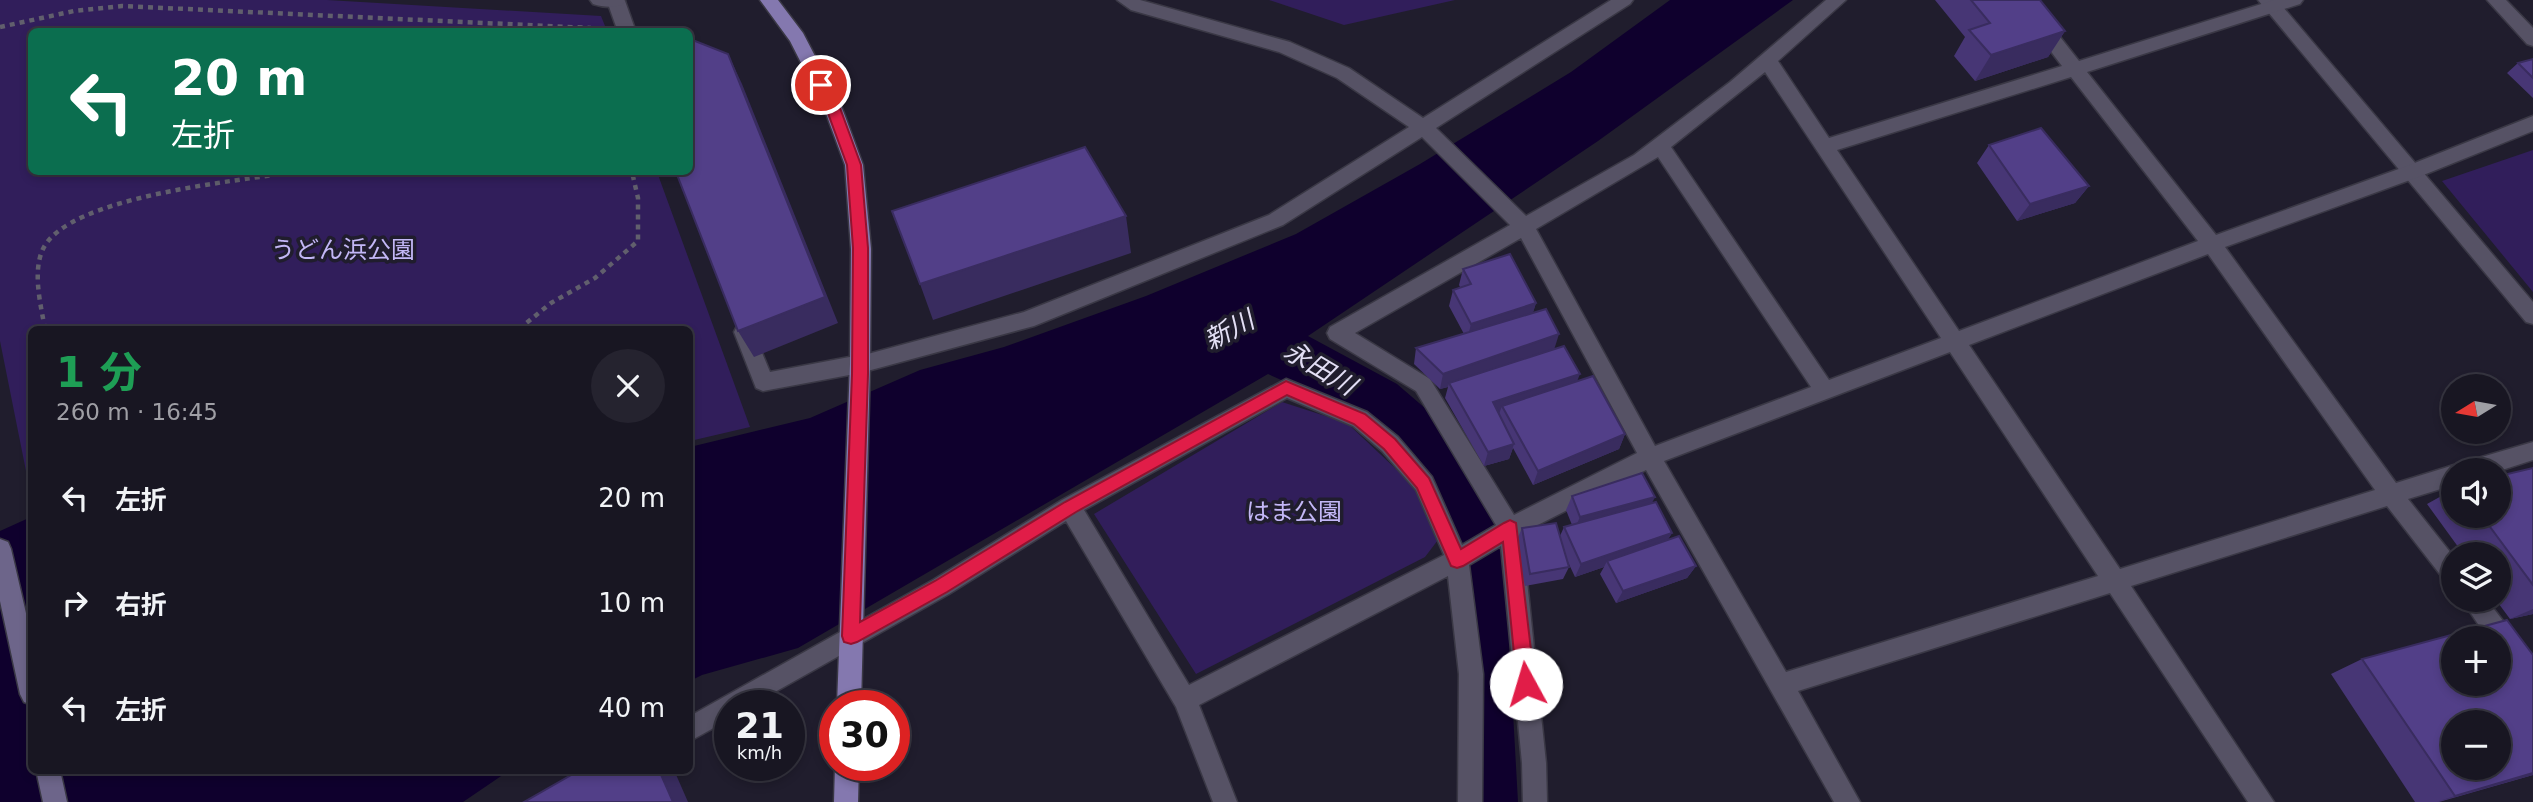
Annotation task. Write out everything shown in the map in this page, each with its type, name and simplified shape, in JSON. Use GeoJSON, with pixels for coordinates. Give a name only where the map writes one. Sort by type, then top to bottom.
{"type":"FeatureCollection","features":[{"type":"Feature","properties":{"kind":"main road"},"geometry":{"type":"LineString","coordinates":[[769,0],[797,38],[833,108],[854,165],[861,248],[860,369],[849,690]]}},
{"type":"Feature","properties":{"kind":"main road"},"geometry":{"type":"LineString","coordinates":[[846,802],[847,781]]}},
{"type":"Feature","properties":{"kind":"street"},"geometry":{"type":"LineString","coordinates":[[1126,0],[1137,6],[1284,47],[1343,73],[1424,128],[1525,228],[1650,457],[1848,802]]}},
{"type":"Feature","properties":{"kind":"street"},"geometry":{"type":"LineString","coordinates":[[734,307],[763,382],[860,369],[1027,320],[1148,274],[1276,220],[1625,0]]}},
{"type":"Feature","properties":{"kind":"street"},"geometry":{"type":"LineString","coordinates":[[1535,802],[1534,762],[1510,528],[1423,385],[1336,333],[1641,160],[1767,60],[1837,0]]}},
{"type":"Feature","properties":{"kind":"street"},"geometry":{"type":"LineString","coordinates":[[2021,0],[2212,244],[2391,494],[2441,558]]}},
{"type":"Feature","properties":{"kind":"street"},"geometry":{"type":"LineString","coordinates":[[1825,147],[2076,70],[2270,3],[2294,0]]}},
{"type":"Feature","properties":{"kind":"street"},"geometry":{"type":"LineString","coordinates":[[2497,0],[2533,39]]}},
{"type":"Feature","properties":{"kind":"street"},"geometry":{"type":"LineString","coordinates":[[607,1],[624,28]]}},
{"type":"Feature","properties":{"kind":"street"},"geometry":{"type":"LineString","coordinates":[[2270,3],[2533,316]]}},
{"type":"Feature","properties":{"kind":"street"},"geometry":{"type":"LineString","coordinates":[[1767,60],[2262,802]]}},
{"type":"Feature","properties":{"kind":"street"},"geometry":{"type":"LineString","coordinates":[[1185,700],[1650,457],[2212,244],[2414,172],[2533,123]]}},
{"type":"Feature","properties":{"kind":"street"},"geometry":{"type":"LineString","coordinates":[[1660,145],[1826,392]]}},
{"type":"Feature","properties":{"kind":"street"},"geometry":{"type":"LineString","coordinates":[[754,690],[851,628],[941,587],[1070,507],[1286,388],[1360,419],[1390,444],[1424,484],[1457,560],[1471,674],[1470,802]]}},
{"type":"Feature","properties":{"kind":"street"},"geometry":{"type":"LineString","coordinates":[[2510,458],[2533,451]]}},
{"type":"Feature","properties":{"kind":"street"},"geometry":{"type":"LineString","coordinates":[[1782,685],[2441,479]]}},
{"type":"Feature","properties":{"kind":"street"},"geometry":{"type":"LineString","coordinates":[[1070,507],[1185,700],[1225,802]]}},
{"type":"Feature","properties":{"kind":"street"},"geometry":{"type":"LineString","coordinates":[[0,549],[28,676]]}},
{"type":"Feature","properties":{"kind":"street"},"geometry":{"type":"LineString","coordinates":[[2482,612],[2533,679]]}},
{"type":"Feature","properties":{"kind":"street"},"geometry":{"type":"LineString","coordinates":[[693,727],[714,715]]}},
{"type":"Feature","properties":{"kind":"street"},"geometry":{"type":"LineString","coordinates":[[49,774],[55,802]]}},
{"type":"Feature","properties":{"kind":"path"},"geometry":{"type":"LineString","coordinates":[[159,8],[164,0]]}},
{"type":"Feature","properties":{"kind":"path"},"geometry":{"type":"LineString","coordinates":[[0,27],[102,7],[571,28]]}},
{"type":"Feature","properties":{"kind":"path"},"geometry":{"type":"LineString","coordinates":[[44,326],[39,275],[43,246],[66,222],[173,189],[273,175]]}},
{"type":"Feature","properties":{"kind":"path"},"geometry":{"type":"LineString","coordinates":[[523,326],[551,303],[596,278],[638,241],[638,198],[633,175]]}},
{"type":"Feature","properties":{"kind":"green space","name":"うどん浜公園"},"geometry":{"type":"Polygon","coordinates":[[[0,0],[327,0],[601,16],[606,28],[28,28],[28,175],[658,175],[750,427],[693,440],[693,326],[28,326],[28,481],[0,341],[0,0]]]}},
{"type":"Feature","properties":{"kind":"green space"},"geometry":{"type":"Polygon","coordinates":[[[1269,0],[1455,0],[1344,25],[1269,0]]]}},
{"type":"Feature","properties":{"kind":"green space"},"geometry":{"type":"Polygon","coordinates":[[[2533,150],[2533,292],[2442,181],[2533,150]]]}},
{"type":"Feature","properties":{"kind":"green space","name":"はま公園"},"geometry":{"type":"Polygon","coordinates":[[[1282,402],[1347,423],[1413,485],[1441,536],[1425,557],[1196,674],[1094,514],[1282,402]]]}},
{"type":"Feature","properties":{"kind":"water"},"geometry":{"type":"Polygon","coordinates":[[[1670,0],[1793,0],[1598,141],[1308,336],[1397,384],[1426,409],[1487,502],[1504,551],[1518,802],[1478,802],[1451,520],[1357,414],[1268,374],[798,648],[693,680],[693,446],[810,418],[920,370],[1004,347],[1146,296],[1296,234],[1420,164],[1571,72],[1670,0]]]}},
{"type":"Feature","properties":{"kind":"water"},"geometry":{"type":"Polygon","coordinates":[[[28,518],[28,774],[504,774],[463,802],[0,802],[0,531],[28,518]]]}},
{"type":"Feature","properties":{"kind":"building"},"geometry":{"type":"Polygon","coordinates":[[[1971,0],[2040,0],[2065,31],[1991,55],[1969,30],[1990,23],[1971,0]]]}},
{"type":"Feature","properties":{"kind":"building"},"geometry":{"type":"Polygon","coordinates":[[[693,40],[728,54],[825,297],[738,331],[677,175],[693,175],[693,40]]]}},
{"type":"Feature","properties":{"kind":"building"},"geometry":{"type":"Polygon","coordinates":[[[2533,59],[2533,78],[2518,63],[2533,59]]]}},
{"type":"Feature","properties":{"kind":"building"},"geometry":{"type":"Polygon","coordinates":[[[2041,128],[2089,186],[2030,204],[1989,145],[2041,128]]]}},
{"type":"Feature","properties":{"kind":"building"},"geometry":{"type":"Polygon","coordinates":[[[1085,147],[1126,216],[920,284],[892,211],[1085,147]]]}},
{"type":"Feature","properties":{"kind":"building"},"geometry":{"type":"Polygon","coordinates":[[[1510,254],[1536,303],[1471,324],[1453,290],[1471,284],[1463,269],[1510,254]]]}},
{"type":"Feature","properties":{"kind":"building"},"geometry":{"type":"Polygon","coordinates":[[[1546,309],[1559,334],[1443,374],[1416,348],[1546,309]]]}},
{"type":"Feature","properties":{"kind":"building"},"geometry":{"type":"Polygon","coordinates":[[[1564,346],[1580,374],[1493,402],[1514,444],[1488,452],[1449,383],[1564,346]]]}},
{"type":"Feature","properties":{"kind":"building"},"geometry":{"type":"Polygon","coordinates":[[[1593,376],[1625,434],[1538,471],[1502,406],[1593,376]]]}},
{"type":"Feature","properties":{"kind":"building"},"geometry":{"type":"Polygon","coordinates":[[[2533,468],[2533,585],[2511,555],[2511,542],[2501,542],[2491,528],[2511,528],[2511,473],[2533,468]]]}},
{"type":"Feature","properties":{"kind":"building"},"geometry":{"type":"Polygon","coordinates":[[[1642,473],[1655,497],[1580,517],[1572,496],[1642,473]]]}},
{"type":"Feature","properties":{"kind":"building"},"geometry":{"type":"Polygon","coordinates":[[[1656,502],[1672,533],[1581,564],[1564,527],[1656,502]]]}},
{"type":"Feature","properties":{"kind":"building"},"geometry":{"type":"Polygon","coordinates":[[[1556,523],[1569,567],[1530,574],[1522,528],[1556,523]]]}},
{"type":"Feature","properties":{"kind":"building"},"geometry":{"type":"Polygon","coordinates":[[[1679,536],[1696,566],[1623,591],[1607,561],[1679,536]]]}},
{"type":"Feature","properties":{"kind":"building"},"geometry":{"type":"Polygon","coordinates":[[[2507,620],[2533,655],[2533,773],[2511,779],[2511,710],[2441,710],[2441,775],[2362,659],[2441,638],[2441,696],[2511,696],[2511,626],[2485,626],[2507,620]]]}},
{"type":"Feature","properties":{"kind":"building"},"geometry":{"type":"Polygon","coordinates":[[[573,774],[661,774],[673,802],[524,802],[573,774]]]}},
{"type":"Feature","properties":{"kind":"building"},"geometry":{"type":"Polygon","coordinates":[[[2444,780],[2509,780],[2455,796],[2444,780]]]}},
{"type":"Feature","properties":{"kind":"route"},"geometry":{"type":"LineString","coordinates":[[821,85],[833,108],[854,165],[861,248],[860,374],[851,636],[941,587],[1070,507],[1286,388],[1360,419],[1390,444],[1424,484],[1457,560],[1510,528],[1526,684]]}},
{"type":"Feature","properties":{"kind":"water label","name":"新川"},"geometry":{"type":"Point","coordinates":[1229,330]}},
{"type":"Feature","properties":{"kind":"water label","name":"永田川"},"geometry":{"type":"Point","coordinates":[1320,368]}}]}
